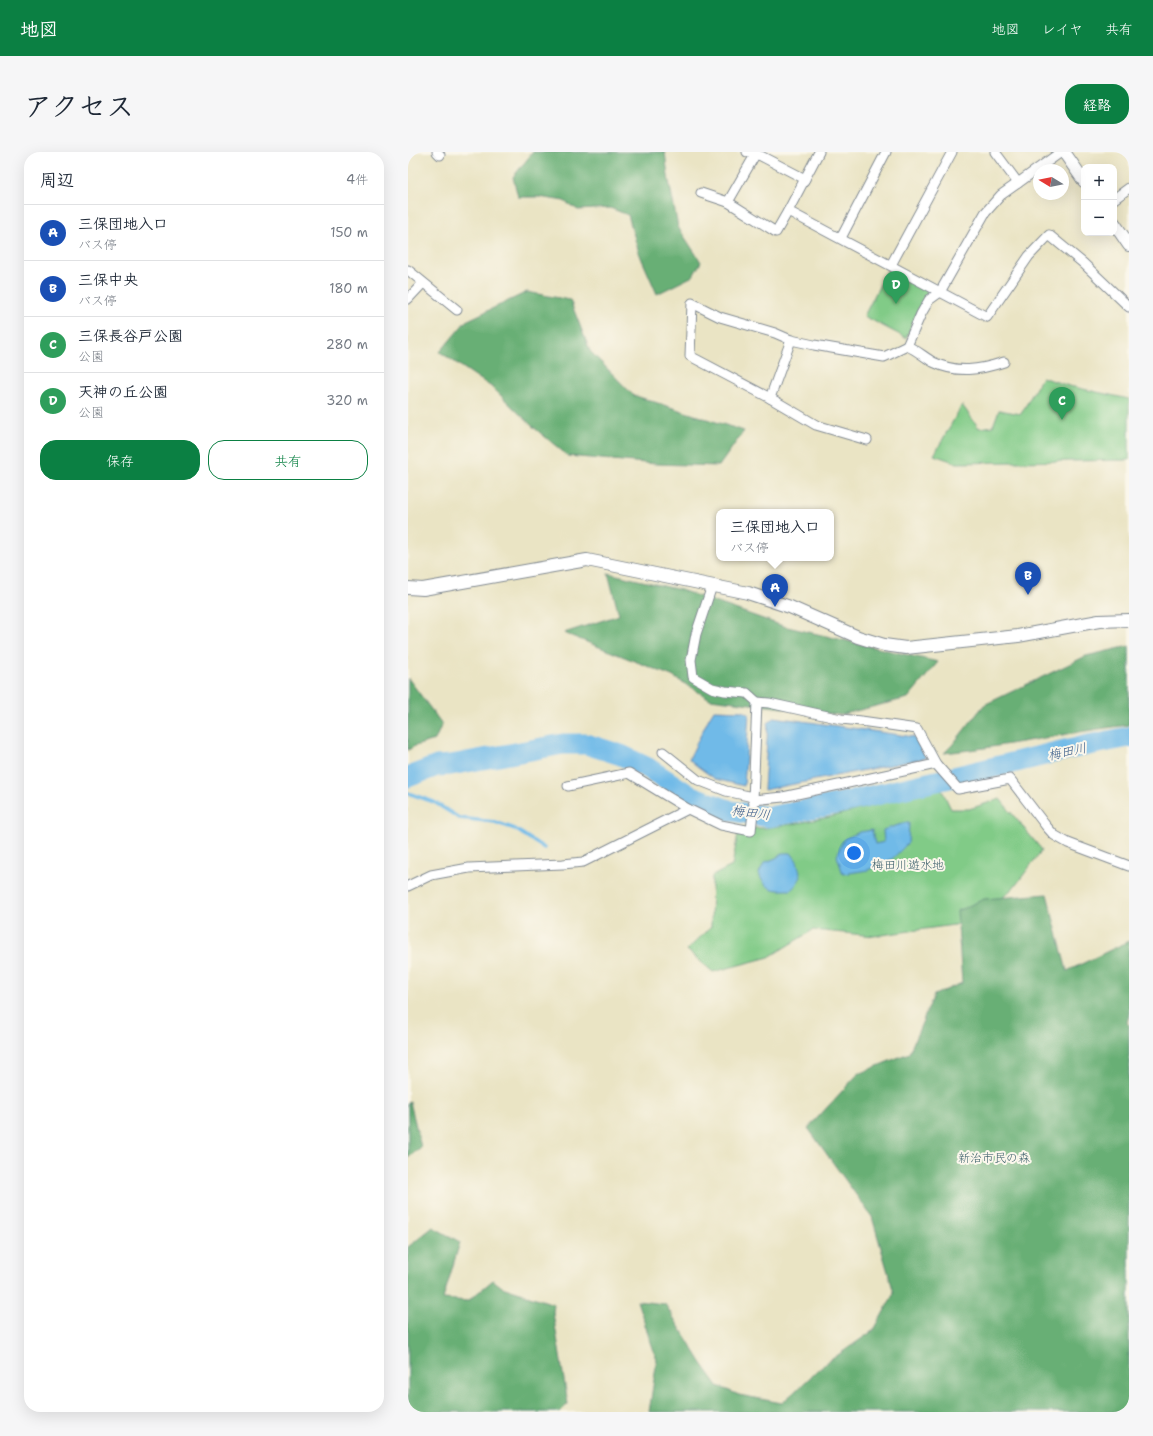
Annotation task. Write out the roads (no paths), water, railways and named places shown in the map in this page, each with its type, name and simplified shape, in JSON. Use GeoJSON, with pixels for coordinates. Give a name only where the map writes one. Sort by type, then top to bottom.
{"type":"FeatureCollection","features":[{"type":"Feature","properties":{"kind":"street"},"geometry":{"type":"LineString","coordinates":[[701,193],[728,202],[776,232],[819,152]]}},
{"type":"Feature","properties":{"kind":"street"},"geometry":{"type":"LineString","coordinates":[[841,238],[886,152]]}},
{"type":"Feature","properties":{"kind":"street"},"geometry":{"type":"LineString","coordinates":[[891,265],[952,152]]}},
{"type":"Feature","properties":{"kind":"street"},"geometry":{"type":"LineString","coordinates":[[995,152],[1018,183]]}},
{"type":"Feature","properties":{"kind":"street"},"geometry":{"type":"LineString","coordinates":[[867,440],[816,426],[770,398],[690,356],[692,303],[720,317],[774,333],[791,340],[884,357],[907,346],[929,300],[940,292],[985,213],[1001,195],[1062,152],[1081,177]]}},
{"type":"Feature","properties":{"kind":"street"},"geometry":{"type":"LineString","coordinates":[[728,202],[751,153],[761,156],[805,179]]}},
{"type":"Feature","properties":{"kind":"street"},"geometry":{"type":"LineString","coordinates":[[1117,197],[1129,188]]}},
{"type":"Feature","properties":{"kind":"street"},"geometry":{"type":"LineString","coordinates":[[788,210],[987,317],[1029,256],[1049,235],[1083,263],[1129,307]]}},
{"type":"Feature","properties":{"kind":"street"},"geometry":{"type":"LineString","coordinates":[[1117,227],[1129,245]]}},
{"type":"Feature","properties":{"kind":"street"},"geometry":{"type":"LineString","coordinates":[[408,270],[457,310]]}},
{"type":"Feature","properties":{"kind":"street"},"geometry":{"type":"LineString","coordinates":[[408,299],[423,283]]}},
{"type":"Feature","properties":{"kind":"street"},"geometry":{"type":"LineString","coordinates":[[770,398],[791,340]]}},
{"type":"Feature","properties":{"kind":"street"},"geometry":{"type":"LineString","coordinates":[[907,346],[915,349],[932,362],[946,367],[967,370],[986,368],[1004,362]]}},
{"type":"Feature","properties":{"kind":"street"},"geometry":{"type":"LineString","coordinates":[[408,588],[423,589],[587,560],[748,593],[790,607],[858,637],[884,645],[906,648],[1018,636],[1099,620],[1129,620]]}},
{"type":"Feature","properties":{"kind":"street"},"geometry":{"type":"LineString","coordinates":[[712,586],[693,647],[691,660],[694,677],[712,688],[746,693],[757,702],[769,702],[841,719],[917,729],[936,765],[958,788],[1010,779],[1054,835],[1068,843],[1129,866]]}},
{"type":"Feature","properties":{"kind":"street"},"geometry":{"type":"LineString","coordinates":[[568,786],[629,773],[688,809],[721,825],[751,831],[757,702]]}},
{"type":"Feature","properties":{"kind":"street"},"geometry":{"type":"LineString","coordinates":[[663,752],[698,780],[753,800],[783,797],[936,765]]}},
{"type":"Feature","properties":{"kind":"street"},"geometry":{"type":"LineString","coordinates":[[408,886],[431,876],[469,868],[583,862],[688,809]]}},
{"type":"Feature","properties":{"kind":"water"},"geometry":{"type":"Polygon","coordinates":[[[714,710],[743,711],[749,714],[744,786],[715,779],[689,759],[714,710]]]}},
{"type":"Feature","properties":{"kind":"water"},"geometry":{"type":"Polygon","coordinates":[[[774,717],[914,737],[926,758],[764,790],[768,723],[774,717]]]}},
{"type":"Feature","properties":{"kind":"water"},"geometry":{"type":"Polygon","coordinates":[[[909,823],[908,843],[892,859],[868,870],[843,874],[837,856],[844,839],[860,832],[872,830],[875,844],[884,842],[883,830],[909,823]]]}},
{"type":"Feature","properties":{"kind":"water"},"geometry":{"type":"Polygon","coordinates":[[[783,853],[791,853],[797,861],[801,877],[795,886],[790,890],[771,888],[762,881],[759,873],[764,863],[783,853]]]}},
{"type":"Feature","properties":{"kind":"waterway","name":"梅田川"},"geometry":{"type":"LineString","coordinates":[[408,777],[437,766],[451,765],[563,744],[586,744],[621,755],[648,768],[689,795],[731,811],[769,817],[841,803],[1069,749],[1129,737]]}},
{"type":"Feature","properties":{"kind":"waterway"},"geometry":{"type":"LineString","coordinates":[[408,793],[434,802],[459,818],[495,822],[515,829],[544,848]]}},
{"type":"Feature","properties":{"kind":"place","name":"天神の丘公園"},"geometry":{"type":"Point","coordinates":[896,304]}},
{"type":"Feature","properties":{"kind":"place","name":"三保長谷戸公園"},"geometry":{"type":"Point","coordinates":[1062,420]}},
{"type":"Feature","properties":{"kind":"place","name":"三保中央"},"geometry":{"type":"Point","coordinates":[1028,595]}},
{"type":"Feature","properties":{"kind":"place","name":"三保団地入口"},"geometry":{"type":"Point","coordinates":[775,607]}},
{"type":"Feature","properties":{"kind":"park label","name":"梅田川遊水地"},"geometry":{"type":"Point","coordinates":[908,865]}},
{"type":"Feature","properties":{"kind":"park label","name":"新治市民の森"},"geometry":{"type":"Point","coordinates":[994,1158]}}]}
